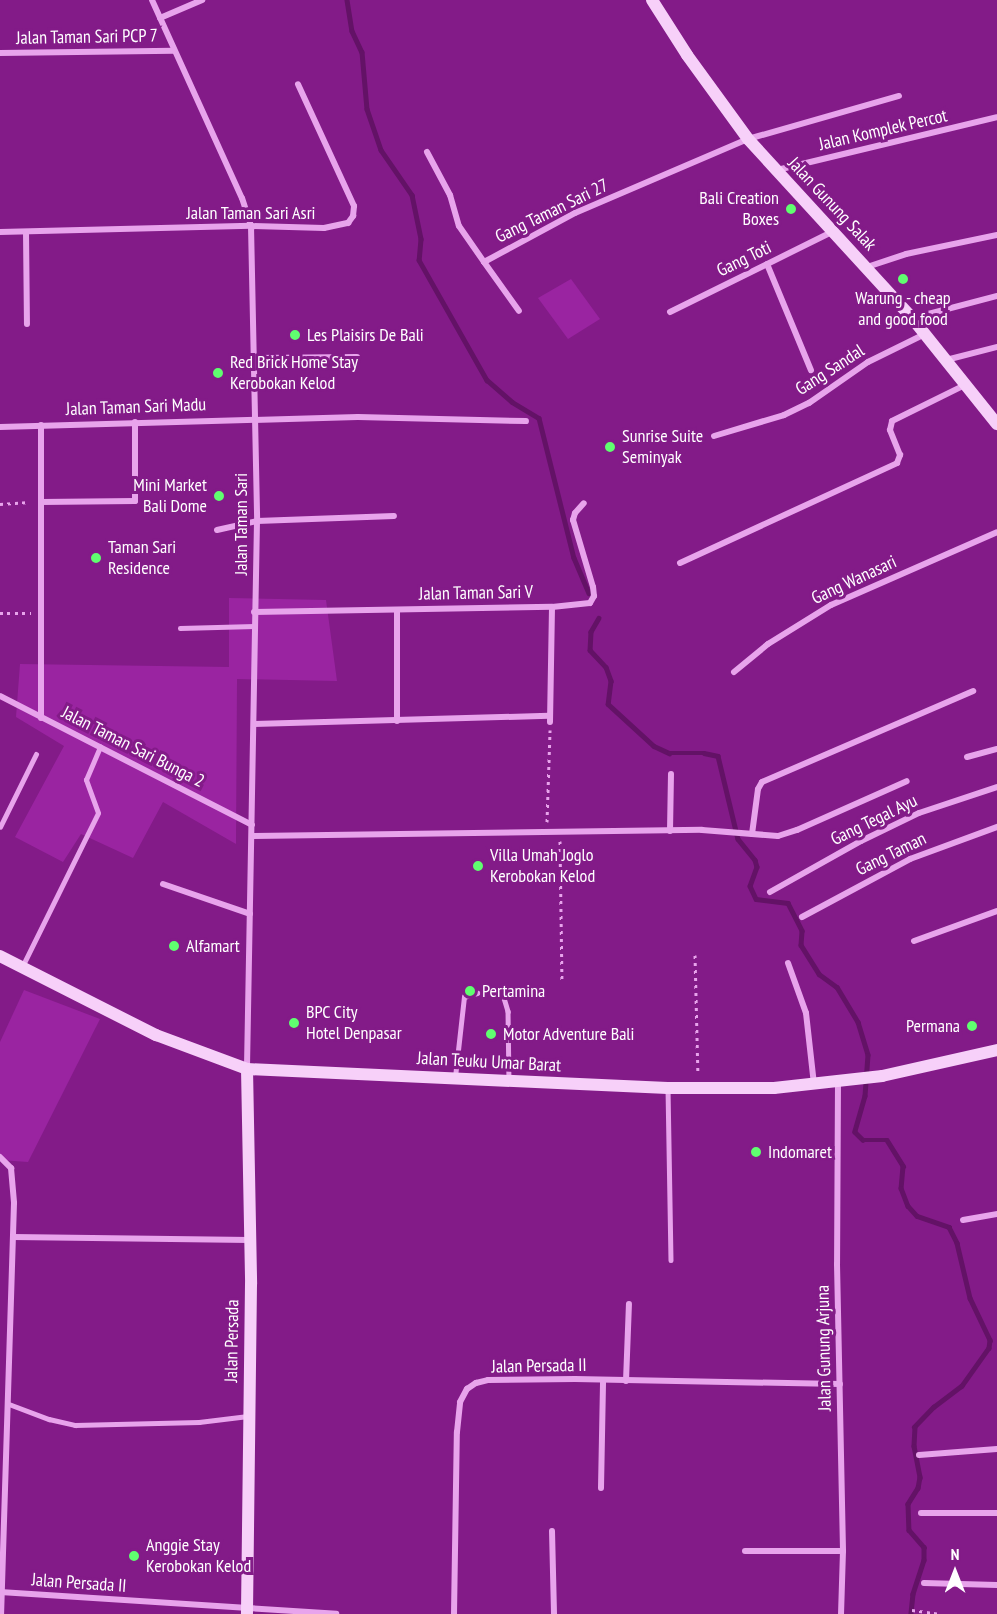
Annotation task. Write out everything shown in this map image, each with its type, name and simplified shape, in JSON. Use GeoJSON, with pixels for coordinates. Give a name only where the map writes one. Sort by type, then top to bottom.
{"type":"FeatureCollection","features":[{"type":"Feature","properties":{"kind":"street","name":"Jalan Taman Sari"},"geometry":{"type":"LineString","coordinates":[[152,0],[242,198],[251,226],[257,521],[247,1069]]}},
{"type":"Feature","properties":{"kind":"street"},"geometry":{"type":"LineString","coordinates":[[160,18],[202,0]]}},
{"type":"Feature","properties":{"kind":"street","name":"Jalan Gunung Salak"},"geometry":{"type":"LineString","coordinates":[[652,0],[687,56],[748,139],[912,318],[965,385],[993,413],[997,424]]}},
{"type":"Feature","properties":{"kind":"street","name":"Jalan Taman Sari PCP 7"},"geometry":{"type":"LineString","coordinates":[[0,53],[174,51]]}},
{"type":"Feature","properties":{"kind":"street","name":"Jalan Taman Sari Asri"},"geometry":{"type":"LineString","coordinates":[[0,232],[251,226],[324,228],[348,223],[354,216],[354,206],[298,84]]}},
{"type":"Feature","properties":{"kind":"street","name":"Gang Taman Sari 27"},"geometry":{"type":"LineString","coordinates":[[426,152],[450,195],[459,226],[484,262],[575,213],[748,139],[899,96]]}},
{"type":"Feature","properties":{"kind":"street","name":"Jalan Komplek Percot"},"geometry":{"type":"LineString","coordinates":[[776,170],[997,117]]}},
{"type":"Feature","properties":{"kind":"street"},"geometry":{"type":"LineString","coordinates":[[26,231],[27,324]]}},
{"type":"Feature","properties":{"kind":"street","name":"Gang Toti"},"geometry":{"type":"LineString","coordinates":[[670,312],[832,232]]}},
{"type":"Feature","properties":{"kind":"street"},"geometry":{"type":"LineString","coordinates":[[867,267],[906,254],[997,235]]}},
{"type":"Feature","properties":{"kind":"street"},"geometry":{"type":"LineString","coordinates":[[484,262],[519,311]]}},
{"type":"Feature","properties":{"kind":"street"},"geometry":{"type":"LineString","coordinates":[[767,264],[811,370]]}},
{"type":"Feature","properties":{"kind":"street"},"geometry":{"type":"LineString","coordinates":[[912,318],[997,296]]}},
{"type":"Feature","properties":{"kind":"street","name":"Gang Sandal"},"geometry":{"type":"LineString","coordinates":[[714,436],[784,415],[810,403],[868,362],[925,334]]}},
{"type":"Feature","properties":{"kind":"street"},"geometry":{"type":"LineString","coordinates":[[945,360],[997,347]]}},
{"type":"Feature","properties":{"kind":"street"},"geometry":{"type":"LineString","coordinates":[[255,358],[357,357]]}},
{"type":"Feature","properties":{"kind":"street"},"geometry":{"type":"LineString","coordinates":[[680,563],[897,463],[900,455],[890,430],[892,420],[965,385]]}},
{"type":"Feature","properties":{"kind":"street","name":"Jalan Taman Sari Madu"},"geometry":{"type":"LineString","coordinates":[[0,427],[255,418],[358,417],[526,421]]}},
{"type":"Feature","properties":{"kind":"street"},"geometry":{"type":"LineString","coordinates":[[41,502],[135,501],[135,422]]}},
{"type":"Feature","properties":{"kind":"street"},"geometry":{"type":"LineString","coordinates":[[41,425],[41,718]]}},
{"type":"Feature","properties":{"kind":"street","name":"Jalan Taman Sari V"},"geometry":{"type":"LineString","coordinates":[[254,612],[552,607],[590,603],[594,596],[573,519],[584,503]]}},
{"type":"Feature","properties":{"kind":"street"},"geometry":{"type":"LineString","coordinates":[[217,530],[257,521],[394,516]]}},
{"type":"Feature","properties":{"kind":"street","name":"Gang Wanasari"},"geometry":{"type":"LineString","coordinates":[[734,672],[768,644],[831,605],[997,532]]}},
{"type":"Feature","properties":{"kind":"street"},"geometry":{"type":"LineString","coordinates":[[254,724],[550,719],[552,607]]}},
{"type":"Feature","properties":{"kind":"street"},"geometry":{"type":"LineString","coordinates":[[397,610],[397,722]]}},
{"type":"Feature","properties":{"kind":"street"},"geometry":{"type":"LineString","coordinates":[[749,833],[758,789],[762,782],[973,691]]}},
{"type":"Feature","properties":{"kind":"street","name":"Jalan Taman Sari Bunga 2"},"geometry":{"type":"LineString","coordinates":[[0,696],[252,825]]}},
{"type":"Feature","properties":{"kind":"street"},"geometry":{"type":"LineString","coordinates":[[967,757],[997,749]]}},
{"type":"Feature","properties":{"kind":"street"},"geometry":{"type":"LineString","coordinates":[[670,774],[670,831]]}},
{"type":"Feature","properties":{"kind":"street"},"geometry":{"type":"LineString","coordinates":[[252,836],[547,830],[726,830],[768,837],[786,834],[907,781]]}},
{"type":"Feature","properties":{"kind":"street","name":"Gang Tegal Ayu"},"geometry":{"type":"LineString","coordinates":[[770,892],[861,841],[919,813],[997,787]]}},
{"type":"Feature","properties":{"kind":"street","name":"Gang Taman"},"geometry":{"type":"LineString","coordinates":[[802,916],[910,859],[997,827]]}},
{"type":"Feature","properties":{"kind":"street"},"geometry":{"type":"LineString","coordinates":[[163,884],[250,914]]}},
{"type":"Feature","properties":{"kind":"street"},"geometry":{"type":"LineString","coordinates":[[914,940],[997,911]]}},
{"type":"Feature","properties":{"kind":"street","name":"Jalan Teuku Umar Barat"},"geometry":{"type":"LineString","coordinates":[[0,956],[156,1035],[247,1069],[668,1088],[774,1088],[882,1076],[997,1050]]}},
{"type":"Feature","properties":{"kind":"street"},"geometry":{"type":"LineString","coordinates":[[788,963],[806,1013],[814,1084]]}},
{"type":"Feature","properties":{"kind":"street","name":"Jalan Persada"},"geometry":{"type":"LineString","coordinates":[[247,1069],[250,1240],[248,1611]]}},
{"type":"Feature","properties":{"kind":"street","name":"Jalan Gunung Arjuna"},"geometry":{"type":"LineString","coordinates":[[841,1614],[843,1551],[837,1188],[843,1081]]}},
{"type":"Feature","properties":{"kind":"street"},"geometry":{"type":"LineString","coordinates":[[0,1157],[11,1168],[13,1237],[1,1614]]}},
{"type":"Feature","properties":{"kind":"street"},"geometry":{"type":"LineString","coordinates":[[963,1220],[997,1214]]}},
{"type":"Feature","properties":{"kind":"street"},"geometry":{"type":"LineString","coordinates":[[13,1237],[250,1240]]}},
{"type":"Feature","properties":{"kind":"street"},"geometry":{"type":"LineString","coordinates":[[626,1381],[629,1304]]}},
{"type":"Feature","properties":{"kind":"street","name":"Jalan Persada II"},"geometry":{"type":"LineString","coordinates":[[454,1614],[457,1432],[460,1402],[476,1383],[489,1380],[603,1380],[840,1384]]}},
{"type":"Feature","properties":{"kind":"street"},"geometry":{"type":"LineString","coordinates":[[602,1488],[603,1380]]}},
{"type":"Feature","properties":{"kind":"street"},"geometry":{"type":"LineString","coordinates":[[919,1455],[997,1449]]}},
{"type":"Feature","properties":{"kind":"street"},"geometry":{"type":"LineString","coordinates":[[921,1513],[997,1513]]}},
{"type":"Feature","properties":{"kind":"street"},"geometry":{"type":"LineString","coordinates":[[552,1531],[554,1614]]}},
{"type":"Feature","properties":{"kind":"street"},"geometry":{"type":"LineString","coordinates":[[745,1551],[843,1551]]}},
{"type":"Feature","properties":{"kind":"street"},"geometry":{"type":"LineString","coordinates":[[924,1583],[997,1585]]}},
{"type":"Feature","properties":{"kind":"street","name":"Jalan Persada II"},"geometry":{"type":"LineString","coordinates":[[0,1592],[248,1611],[336,1614]]}},
{"type":"Feature","properties":{"kind":"lane"},"geometry":{"type":"LineString","coordinates":[[180,628],[254,626]]}},
{"type":"Feature","properties":{"kind":"lane"},"geometry":{"type":"LineString","coordinates":[[22,967],[98,813],[86,780],[100,746]]}},
{"type":"Feature","properties":{"kind":"lane"},"geometry":{"type":"LineString","coordinates":[[0,827],[36,754]]}},
{"type":"Feature","properties":{"kind":"lane"},"geometry":{"type":"LineString","coordinates":[[455,1077],[464,997],[477,993]]}},
{"type":"Feature","properties":{"kind":"lane"},"geometry":{"type":"LineString","coordinates":[[496,994],[504,998],[508,1011],[509,1080]]}},
{"type":"Feature","properties":{"kind":"lane"},"geometry":{"type":"LineString","coordinates":[[668,1088],[670,1260]]}},
{"type":"Feature","properties":{"kind":"lane"},"geometry":{"type":"LineString","coordinates":[[9,1404],[49,1419],[75,1425],[199,1422],[249,1416]]}},
{"type":"Feature","properties":{"kind":"path"},"geometry":{"type":"LineString","coordinates":[[0,504],[41,502]]}},
{"type":"Feature","properties":{"kind":"path"},"geometry":{"type":"LineString","coordinates":[[0,613],[41,613]]}},
{"type":"Feature","properties":{"kind":"path"},"geometry":{"type":"LineString","coordinates":[[547,830],[550,719]]}},
{"type":"Feature","properties":{"kind":"path"},"geometry":{"type":"LineString","coordinates":[[560,830],[561,983]]}},
{"type":"Feature","properties":{"kind":"path"},"geometry":{"type":"LineString","coordinates":[[695,955],[698,1088]]}},
{"type":"Feature","properties":{"kind":"path"},"geometry":{"type":"LineString","coordinates":[[912,1610],[939,1614]]}},
{"type":"Feature","properties":{"kind":"shaded area"},"geometry":{"type":"Polygon","coordinates":[[[571,279],[600,319],[568,339],[538,298],[571,279]]]}},
{"type":"Feature","properties":{"kind":"shaded area"},"geometry":{"type":"Polygon","coordinates":[[[229,598],[326,600],[337,681],[237,679],[236,844],[163,802],[133,858],[81,834],[63,862],[15,837],[64,746],[16,717],[20,664],[229,667],[229,598]]]}},
{"type":"Feature","properties":{"kind":"shaded area"},"geometry":{"type":"Polygon","coordinates":[[[24,990],[100,1019],[28,1162],[0,1160],[0,1042],[24,990]]]}},
{"type":"Feature","properties":{"kind":"waterway"},"geometry":{"type":"LineString","coordinates":[[347,0],[352,31],[362,52],[367,109],[381,150],[412,195],[421,239],[419,260],[487,380],[512,402],[539,418],[574,558],[589,593]]}},
{"type":"Feature","properties":{"kind":"waterway"},"geometry":{"type":"LineString","coordinates":[[599,618],[591,632],[590,650],[606,667],[611,681],[608,704],[654,746],[669,753],[704,753],[718,756],[738,839],[755,860],[757,867],[750,886],[756,899],[788,903],[802,931],[801,945],[819,974],[837,987],[858,1022],[868,1055],[865,1096],[855,1132],[863,1140],[887,1140],[903,1166],[901,1188],[908,1206],[917,1216],[949,1227],[957,1243],[970,1298],[990,1340],[989,1348],[962,1386],[934,1407],[915,1427],[914,1446],[920,1477],[918,1488],[908,1504],[909,1530],[924,1547],[924,1560],[913,1594],[911,1614]]}},
{"type":"Feature","properties":{"kind":"place","name":"Bali Creation Boxes"},"geometry":{"type":"Point","coordinates":[791,209]}},
{"type":"Feature","properties":{"kind":"place","name":"Warung - cheap and good food"},"geometry":{"type":"Point","coordinates":[903,279]}},
{"type":"Feature","properties":{"kind":"place","name":"Les Plaisirs De Bali"},"geometry":{"type":"Point","coordinates":[295,335]}},
{"type":"Feature","properties":{"kind":"place","name":"Red Brick Home Stay Kerobokan Kelod"},"geometry":{"type":"Point","coordinates":[218,373]}},
{"type":"Feature","properties":{"kind":"place","name":"Sunrise Suite Seminyak"},"geometry":{"type":"Point","coordinates":[610,447]}},
{"type":"Feature","properties":{"kind":"place","name":"Mini Market Bali Dome"},"geometry":{"type":"Point","coordinates":[219,496]}},
{"type":"Feature","properties":{"kind":"place","name":"Taman Sari Residence"},"geometry":{"type":"Point","coordinates":[96,558]}},
{"type":"Feature","properties":{"kind":"place","name":"Villa Umah Joglo Kerobokan Kelod"},"geometry":{"type":"Point","coordinates":[478,866]}},
{"type":"Feature","properties":{"kind":"place","name":"Alfamart"},"geometry":{"type":"Point","coordinates":[174,946]}},
{"type":"Feature","properties":{"kind":"place","name":"Pertamina"},"geometry":{"type":"Point","coordinates":[470,991]}},
{"type":"Feature","properties":{"kind":"place","name":"BPC City Hotel Denpasar"},"geometry":{"type":"Point","coordinates":[294,1023]}},
{"type":"Feature","properties":{"kind":"place","name":"Permana"},"geometry":{"type":"Point","coordinates":[972,1026]}},
{"type":"Feature","properties":{"kind":"place","name":"Motor Adventure Bali"},"geometry":{"type":"Point","coordinates":[491,1034]}},
{"type":"Feature","properties":{"kind":"place","name":"Indomaret"},"geometry":{"type":"Point","coordinates":[756,1152]}},
{"type":"Feature","properties":{"kind":"place","name":"Anggie Stay Kerobokan Kelod"},"geometry":{"type":"Point","coordinates":[134,1556]}}]}
